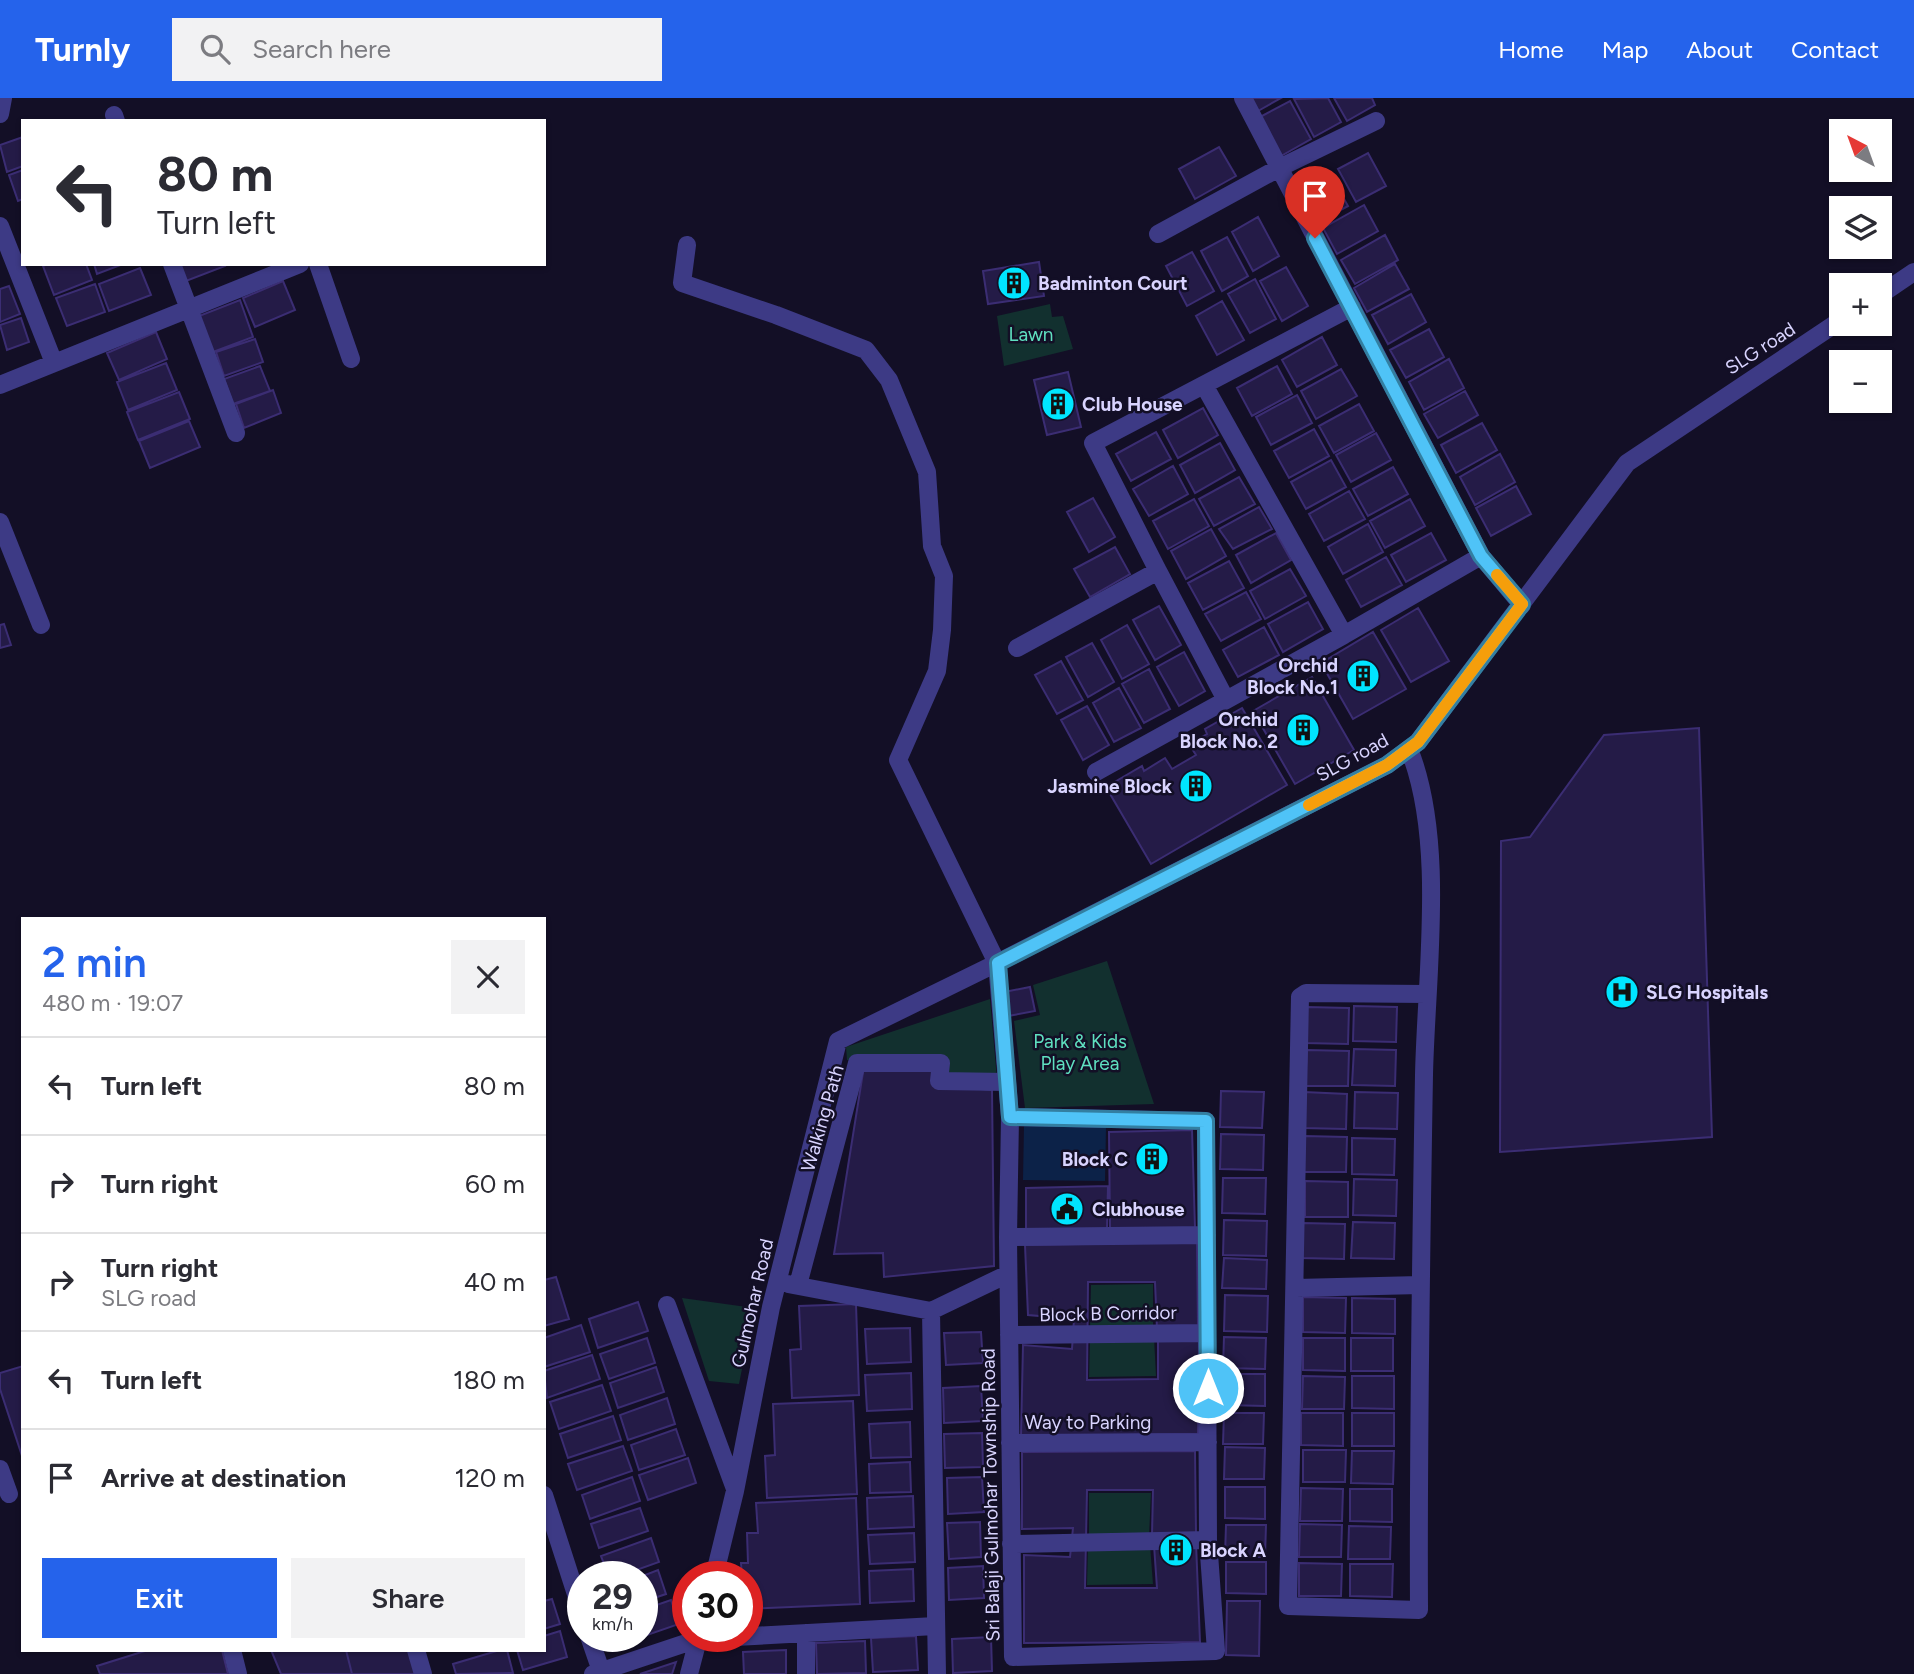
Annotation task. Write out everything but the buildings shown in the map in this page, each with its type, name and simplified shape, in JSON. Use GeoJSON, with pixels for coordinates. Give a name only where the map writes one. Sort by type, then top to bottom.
{"type":"FeatureCollection","features":[{"type":"Feature","properties":{"kind":"street"},"geometry":{"type":"LineString","coordinates":[[0,114],[3,98]]}},
{"type":"Feature","properties":{"kind":"street"},"geometry":{"type":"LineString","coordinates":[[1242,98],[1481,556],[1522,604]]}},
{"type":"Feature","properties":{"kind":"street"},"geometry":{"type":"LineString","coordinates":[[1158,234],[1279,168],[1376,121]]}},
{"type":"Feature","properties":{"kind":"street"},"geometry":{"type":"LineString","coordinates":[[0,226],[54,363]]}},
{"type":"Feature","properties":{"kind":"street"},"geometry":{"type":"LineString","coordinates":[[687,244],[682,283],[866,350],[889,380],[927,472],[932,546],[944,576],[937,671],[898,760],[998,963]]}},
{"type":"Feature","properties":{"kind":"street"},"geometry":{"type":"LineString","coordinates":[[173,266],[236,433]]}},
{"type":"Feature","properties":{"kind":"street"},"geometry":{"type":"LineString","coordinates":[[0,385],[295,266]]}},
{"type":"Feature","properties":{"kind":"street"},"geometry":{"type":"LineString","coordinates":[[319,266],[351,359]]}},
{"type":"Feature","properties":{"kind":"street"},"geometry":{"type":"LineString","coordinates":[[1892,287],[1914,272]]}},
{"type":"Feature","properties":{"kind":"street"},"geometry":{"type":"LineString","coordinates":[[1226,700],[1093,443],[1352,307]]}},
{"type":"Feature","properties":{"kind":"street","name":"SLG road"},"geometry":{"type":"LineString","coordinates":[[838,1041],[998,963],[1375,771],[1409,749],[1418,742],[1627,463],[1829,328]]}},
{"type":"Feature","properties":{"kind":"street"},"geometry":{"type":"LineString","coordinates":[[1204,385],[1344,635]]}},
{"type":"Feature","properties":{"kind":"street"},"geometry":{"type":"LineString","coordinates":[[0,522],[41,625]]}},
{"type":"Feature","properties":{"kind":"street"},"geometry":{"type":"LineString","coordinates":[[1096,772],[1481,556]]}},
{"type":"Feature","properties":{"kind":"street"},"geometry":{"type":"LineString","coordinates":[[1017,648],[1158,571]]}},
{"type":"Feature","properties":{"kind":"street"},"geometry":{"type":"LineString","coordinates":[[1409,749],[1424,795],[1431,893],[1420,1285],[1419,1610],[1289,1606],[1300,997],[1306,993],[1427,994]]}},
{"type":"Feature","properties":{"kind":"street","name":"Sri Balaji Gulmohar Township Road"},"geometry":{"type":"LineString","coordinates":[[998,963],[1010,1117],[1008,1274],[1013,1657],[1216,1651],[1208,1540],[1206,1121],[1010,1117]]}},
{"type":"Feature","properties":{"kind":"street","name":"Gulmohar Road"},"geometry":{"type":"LineString","coordinates":[[718,1561],[735,1491],[771,1307],[838,1041]]}},
{"type":"Feature","properties":{"kind":"street","name":"Walking Path"},"geometry":{"type":"LineString","coordinates":[[798,1285],[858,1063],[941,1063],[939,1081],[1007,1082]]}},
{"type":"Feature","properties":{"kind":"street"},"geometry":{"type":"LineString","coordinates":[[1008,1237],[1207,1235]]}},
{"type":"Feature","properties":{"kind":"street"},"geometry":{"type":"LineString","coordinates":[[777,1284],[798,1285],[931,1311],[1008,1274]]}},
{"type":"Feature","properties":{"kind":"street"},"geometry":{"type":"LineString","coordinates":[[1296,1288],[1420,1285]]}},
{"type":"Feature","properties":{"kind":"street"},"geometry":{"type":"LineString","coordinates":[[667,1305],[735,1491]]}},
{"type":"Feature","properties":{"kind":"street"},"geometry":{"type":"LineString","coordinates":[[931,1311],[937,1674]]}},
{"type":"Feature","properties":{"kind":"street","name":"Block B Corridor"},"geometry":{"type":"LineString","coordinates":[[1009,1335],[1207,1333]]}},
{"type":"Feature","properties":{"kind":"street","name":"Way to Parking"},"geometry":{"type":"LineString","coordinates":[[1010,1443],[1208,1442]]}},
{"type":"Feature","properties":{"kind":"street"},"geometry":{"type":"LineString","coordinates":[[0,1469],[11,1493]]}},
{"type":"Feature","properties":{"kind":"street"},"geometry":{"type":"LineString","coordinates":[[546,1501],[567,1566]]}},
{"type":"Feature","properties":{"kind":"street"},"geometry":{"type":"LineString","coordinates":[[1012,1544],[1208,1540]]}},
{"type":"Feature","properties":{"kind":"street"},"geometry":{"type":"LineString","coordinates":[[763,1635],[935,1626]]}},
{"type":"Feature","properties":{"kind":"street"},"geometry":{"type":"LineString","coordinates":[[806,1633],[806,1674]]}},
{"type":"Feature","properties":{"kind":"street"},"geometry":{"type":"LineString","coordinates":[[592,1652],[597,1673],[672,1647]]}},
{"type":"Feature","properties":{"kind":"street"},"geometry":{"type":"LineString","coordinates":[[232,1652],[238,1674]]}},
{"type":"Feature","properties":{"kind":"street"},"geometry":{"type":"LineString","coordinates":[[417,1652],[423,1674]]}},
{"type":"Feature","properties":{"kind":"street"},"geometry":{"type":"LineString","coordinates":[[689,1674],[695,1652]]}},
{"type":"Feature","properties":{"kind":"green space","name":"Lawn"},"geometry":{"type":"Polygon","coordinates":[[[1050,304],[1052,317],[1063,316],[1073,349],[1004,366],[997,316],[1050,304]]]}},
{"type":"Feature","properties":{"kind":"green space","name":"Park & Kids Play Area"},"geometry":{"type":"Polygon","coordinates":[[[1107,961],[1154,1104],[1025,1108],[1014,1021],[1040,1015],[1033,985],[1107,961]]]}},
{"type":"Feature","properties":{"kind":"green space"},"geometry":{"type":"Polygon","coordinates":[[[990,999],[997,1079],[945,1077],[946,1060],[847,1060],[846,1047],[990,999]]]}},
{"type":"Feature","properties":{"kind":"green space"},"geometry":{"type":"Polygon","coordinates":[[[1153,1284],[1153,1329],[1090,1331],[1091,1285],[1153,1284]]]}},
{"type":"Feature","properties":{"kind":"green space"},"geometry":{"type":"Polygon","coordinates":[[[682,1298],[754,1308],[739,1384],[709,1381],[682,1298]]]}},
{"type":"Feature","properties":{"kind":"green space"},"geometry":{"type":"Polygon","coordinates":[[[1090,1337],[1154,1337],[1156,1376],[1089,1377],[1090,1337]]]}},
{"type":"Feature","properties":{"kind":"green space"},"geometry":{"type":"Polygon","coordinates":[[[1089,1493],[1151,1493],[1149,1537],[1089,1538],[1089,1493]]]}},
{"type":"Feature","properties":{"kind":"green space"},"geometry":{"type":"Polygon","coordinates":[[[1088,1545],[1150,1545],[1153,1584],[1087,1585],[1088,1545]]]}},
{"type":"Feature","properties":{"kind":"water"},"geometry":{"type":"Polygon","coordinates":[[[1024,1126],[1106,1127],[1105,1181],[1023,1180],[1024,1126]]]}},
{"type":"Feature","properties":{"kind":"slow traffic"},"geometry":{"type":"LineString","coordinates":[[1309,805],[1387,765],[1418,742],[1522,604],[1497,575]]}},
{"type":"Feature","properties":{"kind":"place","name":"Badminton Court"},"geometry":{"type":"Point","coordinates":[1014,283]}},
{"type":"Feature","properties":{"kind":"place","name":"Club House"},"geometry":{"type":"Point","coordinates":[1058,404]}},
{"type":"Feature","properties":{"kind":"place","name":"Orchid Block No.1"},"geometry":{"type":"Point","coordinates":[1363,676]}},
{"type":"Feature","properties":{"kind":"place","name":"Orchid Block No. 2"},"geometry":{"type":"Point","coordinates":[1303,730]}},
{"type":"Feature","properties":{"kind":"place","name":"Jasmine Block"},"geometry":{"type":"Point","coordinates":[1196,786]}},
{"type":"Feature","properties":{"kind":"place","name":"SLG Hospitals"},"geometry":{"type":"Point","coordinates":[1622,992]}},
{"type":"Feature","properties":{"kind":"place","name":"Block C"},"geometry":{"type":"Point","coordinates":[1152,1159]}},
{"type":"Feature","properties":{"kind":"place","name":"Clubhouse"},"geometry":{"type":"Point","coordinates":[1067,1209]}},
{"type":"Feature","properties":{"kind":"place","name":"Block A"},"geometry":{"type":"Point","coordinates":[1176,1550]}},
{"type":"Feature","properties":{"kind":"route"},"geometry":{"type":"LineString","coordinates":[[1208,1388],[1206,1121],[1010,1117],[998,963],[1387,765],[1418,742],[1522,604],[1481,556],[1315,238]]}}]}
